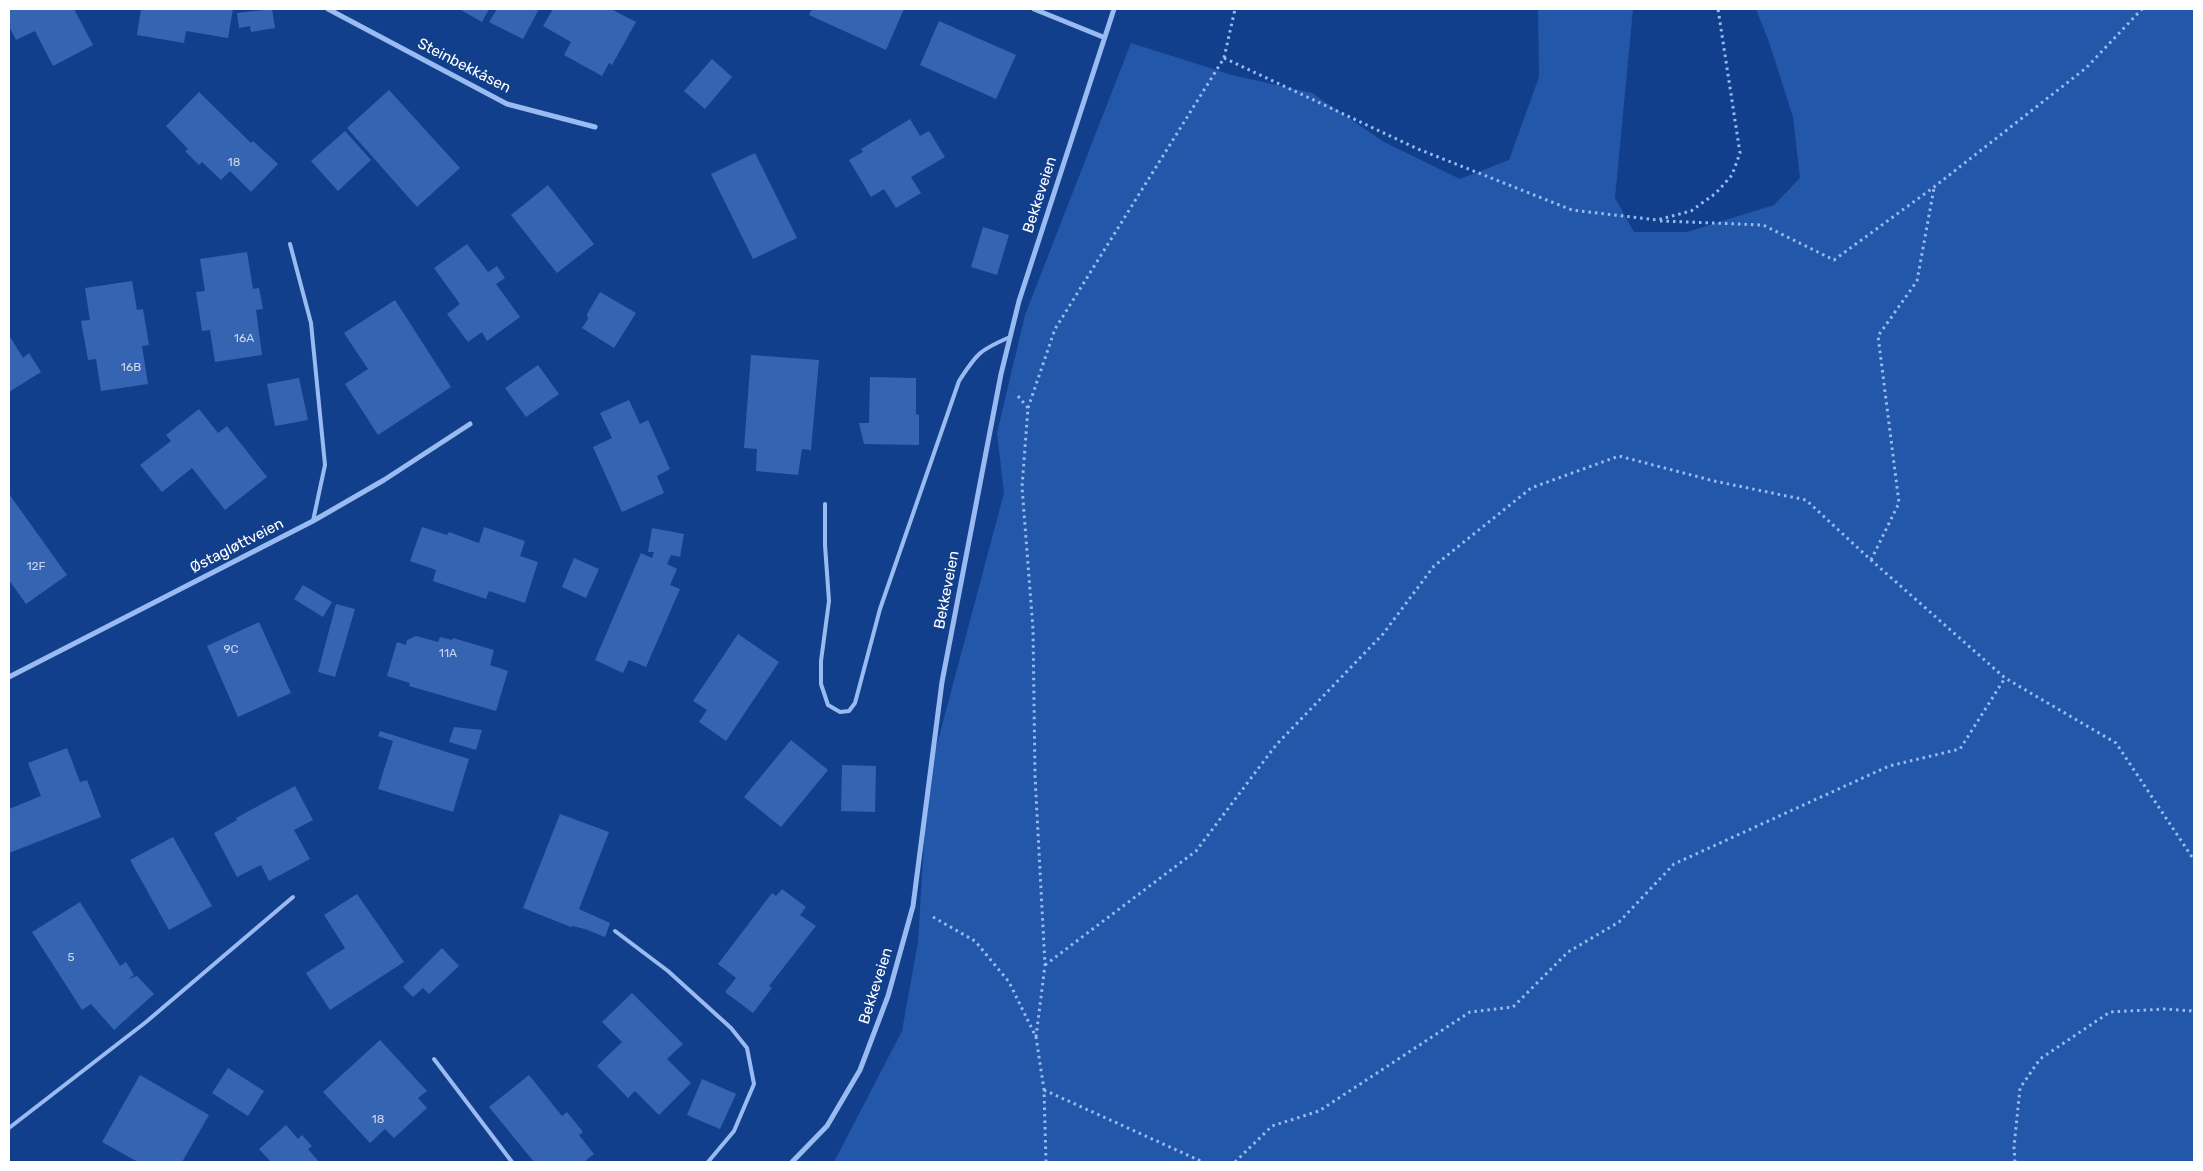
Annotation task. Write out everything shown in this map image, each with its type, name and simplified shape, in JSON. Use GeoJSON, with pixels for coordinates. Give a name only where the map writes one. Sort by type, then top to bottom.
{"type":"FeatureCollection","features":[{"type":"Feature","properties":{"kind":"street","name":"Steinbekkåsen"},"geometry":{"type":"LineString","coordinates":[[328,9],[507,104],[595,127]]}},
{"type":"Feature","properties":{"kind":"street"},"geometry":{"type":"LineString","coordinates":[[1034,9],[1103,37]]}},
{"type":"Feature","properties":{"kind":"street","name":"Bekkeveien"},"geometry":{"type":"LineString","coordinates":[[792,1162],[827,1126],[860,1070],[888,996],[913,906],[942,682],[1001,374],[1019,301],[1103,37],[1114,9]]}},
{"type":"Feature","properties":{"kind":"street","name":"Østagløttveien"},"geometry":{"type":"LineString","coordinates":[[9,678],[312,521],[384,480],[470,424]]}},
{"type":"Feature","properties":{"kind":"lane"},"geometry":{"type":"LineString","coordinates":[[290,244],[311,323],[326,465],[312,521]]}},
{"type":"Feature","properties":{"kind":"lane"},"geometry":{"type":"LineString","coordinates":[[825,504],[825,545],[829,601],[820,684],[828,705],[840,712],[848,710],[855,703],[880,608],[959,380],[975,356],[989,346],[1010,337]]}},
{"type":"Feature","properties":{"kind":"lane"},"geometry":{"type":"LineString","coordinates":[[9,1128],[146,1022],[294,897]]}},
{"type":"Feature","properties":{"kind":"lane"},"geometry":{"type":"LineString","coordinates":[[615,931],[668,971],[731,1028],[747,1048],[754,1084],[734,1131],[708,1162]]}},
{"type":"Feature","properties":{"kind":"lane"},"geometry":{"type":"LineString","coordinates":[[434,1059],[512,1162]]}},
{"type":"Feature","properties":{"kind":"path"},"geometry":{"type":"LineString","coordinates":[[1046,1162],[1044,1090],[1036,1037],[1045,965],[1035,776],[1033,629],[1022,487],[1028,408],[1055,328],[1224,58],[1236,9]]}},
{"type":"Feature","properties":{"kind":"path"},"geometry":{"type":"LineString","coordinates":[[1657,220],[1691,211],[1716,193],[1732,176],[1740,154],[1718,9]]}},
{"type":"Feature","properties":{"kind":"path"},"geometry":{"type":"LineString","coordinates":[[1224,58],[1418,149],[1572,210],[1657,220],[1763,225],[1834,260],[1934,187],[2086,68],[2142,9]]}},
{"type":"Feature","properties":{"kind":"path"},"geometry":{"type":"LineString","coordinates":[[1871,560],[1899,503],[1878,336],[1917,281],[1934,187]]}},
{"type":"Feature","properties":{"kind":"path"},"geometry":{"type":"LineString","coordinates":[[1045,965],[1196,851],[1276,745],[1383,634],[1434,566],[1532,488],[1620,456],[1714,481],[1806,500],[2005,678],[2116,744],[2194,860]]}},
{"type":"Feature","properties":{"kind":"path"},"geometry":{"type":"LineString","coordinates":[[1236,1162],[1272,1126],[1319,1111],[1470,1012],[1513,1008],[1568,952],[1619,922],[1674,864],[1889,766],[1960,749],[2005,678]]}},
{"type":"Feature","properties":{"kind":"path"},"geometry":{"type":"LineString","coordinates":[[913,906],[975,941],[1009,982],[1036,1037]]}},
{"type":"Feature","properties":{"kind":"path"},"geometry":{"type":"LineString","coordinates":[[2015,1162],[2014,1148],[2020,1088],[2040,1059],[2110,1012],[2165,1009],[2194,1011]]}},
{"type":"Feature","properties":{"kind":"path"},"geometry":{"type":"LineString","coordinates":[[1044,1090],[1203,1162]]}},
{"type":"Feature","properties":{"kind":"shaded area"},"geometry":{"type":"Polygon","coordinates":[[[1538,9],[1633,9],[1615,198],[1634,232],[1687,232],[1774,205],[1800,178],[1793,117],[1769,42],[1756,9],[2194,9],[2194,1162],[834,1162],[902,1031],[918,942],[928,778],[1004,493],[997,433],[1025,315],[1131,43],[1232,75],[1312,93],[1384,142],[1460,179],[1509,160],[1539,77],[1538,9]]]}},
{"type":"Feature","properties":{"kind":"building"},"geometry":{"type":"Polygon","coordinates":[[[9,9],[74,9],[93,45],[53,66],[35,31],[16,40],[9,26],[9,9]]]}},
{"type":"Feature","properties":{"kind":"building"},"geometry":{"type":"Polygon","coordinates":[[[141,9],[233,9],[228,38],[186,31],[184,43],[137,35],[141,9]]]}},
{"type":"Feature","properties":{"kind":"building"},"geometry":{"type":"Polygon","coordinates":[[[272,9],[275,28],[251,32],[250,26],[239,28],[237,13],[272,9]]]}},
{"type":"Feature","properties":{"kind":"building"},"geometry":{"type":"Polygon","coordinates":[[[459,9],[489,9],[482,22],[459,9]]]}},
{"type":"Feature","properties":{"kind":"building"},"geometry":{"type":"Polygon","coordinates":[[[497,9],[539,9],[523,39],[489,22],[497,9]]]}},
{"type":"Feature","properties":{"kind":"building"},"geometry":{"type":"Polygon","coordinates":[[[553,9],[611,9],[636,22],[612,65],[609,63],[602,76],[564,55],[571,42],[543,26],[553,9]]]}},
{"type":"Feature","properties":{"kind":"building"},"geometry":{"type":"Polygon","coordinates":[[[812,9],[904,9],[886,50],[809,15],[812,9]]]}},
{"type":"Feature","properties":{"kind":"building"},"geometry":{"type":"Polygon","coordinates":[[[939,21],[1016,55],[996,99],[920,65],[939,21]]]}},
{"type":"Feature","properties":{"kind":"building"},"geometry":{"type":"Polygon","coordinates":[[[712,59],[732,77],[705,109],[684,91],[712,59]]]}},
{"type":"Feature","properties":{"kind":"building"},"geometry":{"type":"Polygon","coordinates":[[[389,90],[460,168],[417,207],[347,128],[389,90]]]}},
{"type":"Feature","properties":{"kind":"building"},"geometry":{"type":"Polygon","coordinates":[[[199,92],[251,143],[253,141],[278,164],[251,192],[230,171],[221,180],[202,162],[199,165],[185,151],[188,149],[166,126],[199,92]]]}},
{"type":"Feature","properties":{"kind":"building"},"geometry":{"type":"Polygon","coordinates":[[[910,119],[920,136],[929,131],[945,157],[911,177],[921,193],[896,208],[884,189],[871,197],[849,160],[863,152],[861,149],[910,119]]]}},
{"type":"Feature","properties":{"kind":"building"},"geometry":{"type":"Polygon","coordinates":[[[345,131],[371,160],[338,191],[311,161],[345,131]]]}},
{"type":"Feature","properties":{"kind":"building"},"geometry":{"type":"Polygon","coordinates":[[[755,153],[797,238],[753,259],[711,174],[755,153]]]}},
{"type":"Feature","properties":{"kind":"building"},"geometry":{"type":"Polygon","coordinates":[[[548,185],[594,244],[557,273],[511,215],[548,185]]]}},
{"type":"Feature","properties":{"kind":"building"},"geometry":{"type":"Polygon","coordinates":[[[983,227],[1009,235],[997,275],[971,267],[983,227]]]}},
{"type":"Feature","properties":{"kind":"building"},"geometry":{"type":"Polygon","coordinates":[[[467,244],[488,272],[497,266],[505,278],[496,284],[520,317],[487,341],[482,332],[468,342],[447,314],[460,304],[434,268],[467,244]]]}},
{"type":"Feature","properties":{"kind":"building"},"geometry":{"type":"Polygon","coordinates":[[[247,252],[253,289],[259,288],[263,309],[256,310],[262,355],[215,362],[210,330],[202,331],[196,292],[205,291],[200,259],[247,252]]]}},
{"type":"Feature","properties":{"kind":"building"},"geometry":{"type":"Polygon","coordinates":[[[132,281],[137,310],[143,309],[149,345],[142,346],[148,384],[101,391],[96,359],[88,360],[81,321],[90,320],[85,288],[132,281]]]}},
{"type":"Feature","properties":{"kind":"building"},"geometry":{"type":"Polygon","coordinates":[[[600,292],[636,313],[614,348],[582,328],[588,319],[587,314],[600,292]]]}},
{"type":"Feature","properties":{"kind":"building"},"geometry":{"type":"Polygon","coordinates":[[[395,300],[451,387],[378,435],[345,384],[368,369],[344,333],[395,300]]]}},
{"type":"Feature","properties":{"kind":"building"},"geometry":{"type":"Polygon","coordinates":[[[9,335],[23,358],[29,353],[41,372],[9,392],[9,335]]]}},
{"type":"Feature","properties":{"kind":"building"},"geometry":{"type":"Polygon","coordinates":[[[751,355],[819,360],[811,450],[802,449],[798,475],[756,471],[757,449],[744,448],[751,355]]]}},
{"type":"Feature","properties":{"kind":"building"},"geometry":{"type":"Polygon","coordinates":[[[538,365],[559,394],[526,417],[505,388],[538,365]]]}},
{"type":"Feature","properties":{"kind":"building"},"geometry":{"type":"Polygon","coordinates":[[[870,377],[916,378],[916,414],[919,415],[919,445],[864,444],[859,423],[869,423],[870,377]]]}},
{"type":"Feature","properties":{"kind":"building"},"geometry":{"type":"Polygon","coordinates":[[[299,378],[308,420],[275,426],[267,384],[299,378]]]}},
{"type":"Feature","properties":{"kind":"building"},"geometry":{"type":"Polygon","coordinates":[[[629,400],[640,424],[648,420],[670,469],[657,476],[664,493],[622,512],[593,447],[612,438],[600,413],[629,400]]]}},
{"type":"Feature","properties":{"kind":"building"},"geometry":{"type":"Polygon","coordinates":[[[199,409],[218,433],[227,426],[267,477],[225,510],[192,468],[162,492],[140,465],[171,441],[166,435],[199,409]]]}},
{"type":"Feature","properties":{"kind":"building"},"geometry":{"type":"Polygon","coordinates":[[[9,494],[67,575],[26,604],[9,580],[9,494]]]}},
{"type":"Feature","properties":{"kind":"building"},"geometry":{"type":"Polygon","coordinates":[[[422,527],[447,535],[449,532],[479,543],[484,527],[525,541],[520,556],[538,562],[525,603],[489,591],[486,599],[433,581],[436,570],[410,561],[422,527]]]}},
{"type":"Feature","properties":{"kind":"building"},"geometry":{"type":"Polygon","coordinates":[[[652,528],[684,534],[680,557],[671,555],[667,564],[677,569],[670,585],[680,589],[646,667],[629,660],[623,673],[595,660],[641,553],[652,558],[654,552],[648,552],[652,528]]]}},
{"type":"Feature","properties":{"kind":"building"},"geometry":{"type":"Polygon","coordinates":[[[574,558],[599,569],[586,598],[562,587],[574,558]]]}},
{"type":"Feature","properties":{"kind":"building"},"geometry":{"type":"Polygon","coordinates":[[[303,585],[332,602],[323,617],[294,599],[303,585]]]}},
{"type":"Feature","properties":{"kind":"building"},"geometry":{"type":"Polygon","coordinates":[[[336,604],[355,609],[335,677],[318,672],[336,604]]]}},
{"type":"Feature","properties":{"kind":"building"},"geometry":{"type":"Polygon","coordinates":[[[259,622],[291,693],[238,717],[207,646],[259,622]]]}},
{"type":"Feature","properties":{"kind":"building"},"geometry":{"type":"Polygon","coordinates":[[[738,634],[779,662],[726,741],[699,722],[707,710],[693,701],[738,634]]]}},
{"type":"Feature","properties":{"kind":"building"},"geometry":{"type":"Polygon","coordinates":[[[416,636],[438,642],[440,637],[452,640],[453,638],[494,650],[490,665],[508,671],[496,711],[409,686],[410,683],[387,676],[397,642],[406,645],[407,640],[416,636]]]}},
{"type":"Feature","properties":{"kind":"building"},"geometry":{"type":"Polygon","coordinates":[[[454,727],[482,730],[476,750],[449,742],[454,727]]]}},
{"type":"Feature","properties":{"kind":"building"},"geometry":{"type":"Polygon","coordinates":[[[380,731],[469,759],[453,812],[378,789],[393,741],[378,736],[380,731]]]}},
{"type":"Feature","properties":{"kind":"building"},"geometry":{"type":"Polygon","coordinates":[[[791,740],[828,770],[781,827],[744,797],[791,740]]]}},
{"type":"Feature","properties":{"kind":"building"},"geometry":{"type":"Polygon","coordinates":[[[67,748],[80,782],[87,780],[101,817],[9,853],[9,809],[41,796],[28,763],[67,748]]]}},
{"type":"Feature","properties":{"kind":"building"},"geometry":{"type":"Polygon","coordinates":[[[842,765],[876,766],[875,812],[841,811],[842,765]]]}},
{"type":"Feature","properties":{"kind":"building"},"geometry":{"type":"Polygon","coordinates":[[[295,786],[313,820],[294,830],[310,859],[269,881],[261,865],[237,877],[214,833],[237,820],[236,818],[295,786]]]}},
{"type":"Feature","properties":{"kind":"building"},"geometry":{"type":"Polygon","coordinates":[[[560,814],[609,832],[579,909],[610,923],[605,937],[585,929],[571,927],[523,908],[560,814]]]}},
{"type":"Feature","properties":{"kind":"building"},"geometry":{"type":"Polygon","coordinates":[[[173,837],[212,906],[169,930],[130,860],[173,837]]]}},
{"type":"Feature","properties":{"kind":"building"},"geometry":{"type":"Polygon","coordinates":[[[782,889],[806,907],[800,915],[816,926],[769,986],[772,988],[753,1013],[725,992],[736,978],[718,964],[772,893],[776,896],[782,889]]]}},
{"type":"Feature","properties":{"kind":"building"},"geometry":{"type":"Polygon","coordinates":[[[357,894],[404,962],[330,1010],[306,973],[345,948],[324,915],[357,894]]]}},
{"type":"Feature","properties":{"kind":"building"},"geometry":{"type":"Polygon","coordinates":[[[80,902],[120,966],[126,962],[134,975],[128,979],[137,976],[154,994],[114,1030],[91,1004],[82,1010],[32,932],[80,902]]]}},
{"type":"Feature","properties":{"kind":"building"},"geometry":{"type":"Polygon","coordinates":[[[442,948],[459,966],[429,994],[423,988],[413,997],[403,987],[442,948]]]}},
{"type":"Feature","properties":{"kind":"building"},"geometry":{"type":"Polygon","coordinates":[[[632,993],[683,1044],[667,1059],[691,1083],[659,1115],[635,1091],[628,1098],[597,1066],[622,1042],[602,1022],[632,993]]]}},
{"type":"Feature","properties":{"kind":"building"},"geometry":{"type":"Polygon","coordinates":[[[380,1040],[427,1091],[418,1098],[427,1108],[394,1138],[385,1129],[370,1143],[323,1092],[380,1040]]]}},
{"type":"Feature","properties":{"kind":"building"},"geometry":{"type":"Polygon","coordinates":[[[228,1068],[264,1091],[248,1116],[212,1093],[228,1068]]]}},
{"type":"Feature","properties":{"kind":"building"},"geometry":{"type":"Polygon","coordinates":[[[140,1075],[209,1115],[182,1162],[138,1162],[102,1142],[140,1075]]]}},
{"type":"Feature","properties":{"kind":"building"},"geometry":{"type":"Polygon","coordinates":[[[529,1075],[562,1116],[567,1112],[583,1132],[579,1135],[594,1154],[584,1162],[534,1162],[489,1107],[529,1075]]]}},
{"type":"Feature","properties":{"kind":"building"},"geometry":{"type":"Polygon","coordinates":[[[702,1079],[736,1094],[720,1129],[687,1115],[702,1079]]]}},
{"type":"Feature","properties":{"kind":"building"},"geometry":{"type":"Polygon","coordinates":[[[286,1125],[298,1139],[302,1135],[312,1146],[308,1149],[319,1162],[271,1162],[259,1149],[286,1125]]]}}]}
